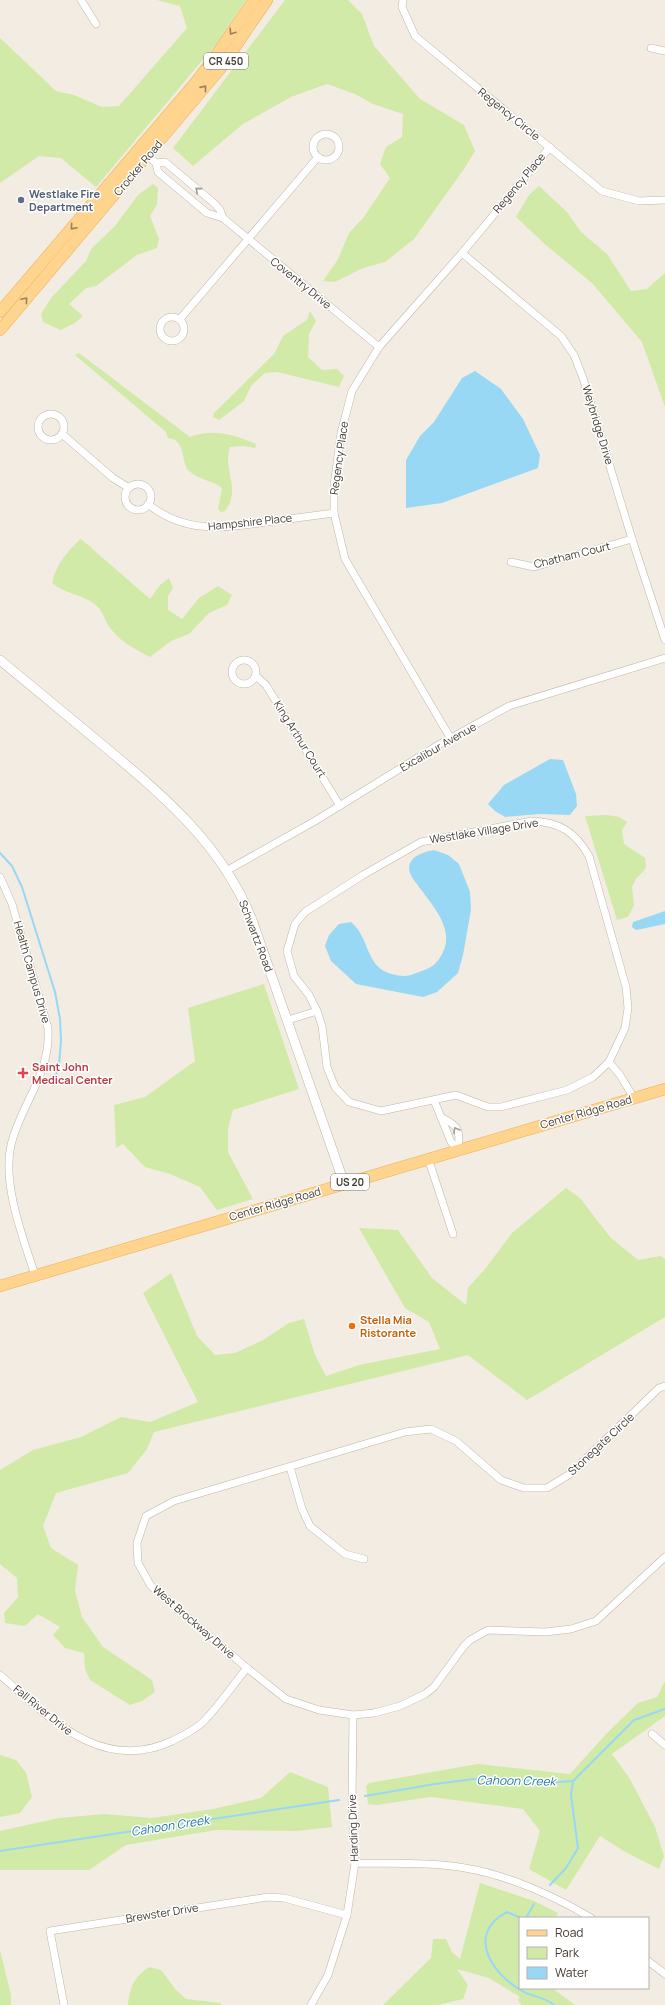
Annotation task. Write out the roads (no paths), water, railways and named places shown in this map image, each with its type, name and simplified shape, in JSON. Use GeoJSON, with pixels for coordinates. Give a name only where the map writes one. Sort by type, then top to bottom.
{"type":"FeatureCollection","features":[{"type":"Feature","properties":{"kind":"main road","name":"Crocker Road"},"geometry":{"type":"LineString","coordinates":[[0,312],[148,156],[254,0]]}},
{"type":"Feature","properties":{"kind":"main road","name":"Crocker Road"},"geometry":{"type":"LineString","coordinates":[[0,330],[180,118],[232,53],[267,0]]}},
{"type":"Feature","properties":{"kind":"main road","name":"Center Ridge Road"},"geometry":{"type":"LineString","coordinates":[[0,1286],[458,1149],[665,1089]]}},
{"type":"Feature","properties":{"kind":"street"},"geometry":{"type":"LineString","coordinates":[[81,0],[96,24]]}},
{"type":"Feature","properties":{"kind":"street","name":"Regency Circle"},"geometry":{"type":"LineString","coordinates":[[403,0],[402,7],[415,36],[550,146],[602,191],[639,201],[665,200]]}},
{"type":"Feature","properties":{"kind":"street"},"geometry":{"type":"LineString","coordinates":[[651,48],[665,51]]}},
{"type":"Feature","properties":{"kind":"street","name":"Regency Place"},"geometry":{"type":"LineString","coordinates":[[451,739],[345,559],[334,513],[334,486],[341,433],[351,394],[379,347],[462,253],[550,146]]}},
{"type":"Feature","properties":{"kind":"street","name":"Coventry Drive"},"geometry":{"type":"LineString","coordinates":[[148,156],[158,172],[196,204],[210,215],[223,218],[379,347]]}},
{"type":"Feature","properties":{"kind":"street","name":"Coventry Drive"},"geometry":{"type":"LineString","coordinates":[[148,156],[165,162],[215,204],[220,210],[223,218]]}},
{"type":"Feature","properties":{"kind":"street"},"geometry":{"type":"LineString","coordinates":[[180,319],[318,157]]}},
{"type":"Feature","properties":{"kind":"street","name":"Weybridge Drive"},"geometry":{"type":"LineString","coordinates":[[462,253],[561,336],[574,355],[584,378],[632,539],[665,640]]}},
{"type":"Feature","properties":{"kind":"street"},"geometry":{"type":"LineString","coordinates":[[62,434],[113,478],[129,488],[140,485],[147,488],[151,496],[146,507],[138,510],[130,507],[125,499],[129,488]]}},
{"type":"Feature","properties":{"kind":"street","name":"Hampshire Place"},"geometry":{"type":"LineString","coordinates":[[148,504],[168,518],[187,525],[210,528],[334,513]]}},
{"type":"Feature","properties":{"kind":"street","name":"Chatham Court"},"geometry":{"type":"LineString","coordinates":[[511,562],[534,567],[632,539]]}},
{"type":"Feature","properties":{"kind":"street","name":"Excalibur Avenue"},"geometry":{"type":"LineString","coordinates":[[226,871],[340,806],[440,744],[510,706],[665,658]]}},
{"type":"Feature","properties":{"kind":"street","name":"Schwartz Road"},"geometry":{"type":"LineString","coordinates":[[0,660],[164,797],[199,833],[226,871],[246,904],[344,1183]]}},
{"type":"Feature","properties":{"kind":"street","name":"King Arthur Court"},"geometry":{"type":"LineString","coordinates":[[256,676],[266,685],[340,806]]}},
{"type":"Feature","properties":{"kind":"street","name":"Westlake Village Drive"},"geometry":{"type":"LineString","coordinates":[[532,821],[549,821],[566,830],[581,842],[589,856],[626,987],[628,1008],[625,1028],[609,1062],[593,1077],[567,1090],[501,1107],[488,1106],[456,1095],[381,1111],[349,1102],[332,1081],[327,1067],[322,1026],[317,1011],[309,995],[294,976],[287,950],[295,924],[305,912],[363,875],[421,842],[532,821]]}},
{"type":"Feature","properties":{"kind":"street","name":"Health Campus Drive"},"geometry":{"type":"LineString","coordinates":[[0,877],[12,904],[48,1028],[45,1063],[17,1126],[8,1162],[12,1195],[35,1275]]}},
{"type":"Feature","properties":{"kind":"street"},"geometry":{"type":"LineString","coordinates":[[288,1020],[317,1011]]}},
{"type":"Feature","properties":{"kind":"street"},"geometry":{"type":"LineString","coordinates":[[609,1062],[620,1075],[634,1098]]}},
{"type":"Feature","properties":{"kind":"street"},"geometry":{"type":"LineString","coordinates":[[434,1100],[451,1142],[458,1149]]}},
{"type":"Feature","properties":{"kind":"street"},"geometry":{"type":"LineString","coordinates":[[441,1117],[455,1125],[460,1135],[458,1149]]}},
{"type":"Feature","properties":{"kind":"street"},"geometry":{"type":"LineString","coordinates":[[428,1158],[453,1234]]}},
{"type":"Feature","properties":{"kind":"street","name":"Stonegate Circle"},"geometry":{"type":"LineString","coordinates":[[290,1467],[405,1432],[431,1429],[456,1442],[501,1480],[524,1488],[547,1488],[570,1474],[659,1388],[665,1386]]}},
{"type":"Feature","properties":{"kind":"street"},"geometry":{"type":"LineString","coordinates":[[290,1467],[302,1509],[310,1526],[345,1554],[364,1559]]}},
{"type":"Feature","properties":{"kind":"street","name":"West Brockway Drive"},"geometry":{"type":"LineString","coordinates":[[290,1467],[174,1501],[146,1516],[137,1543],[138,1563],[151,1586],[247,1668],[286,1699],[319,1710],[353,1715],[374,1713],[400,1706],[425,1694],[434,1687],[464,1646],[470,1640],[488,1630],[545,1632],[571,1629],[596,1621],[665,1557]]}},
{"type":"Feature","properties":{"kind":"street","name":"Fall River Drive"},"geometry":{"type":"LineString","coordinates":[[0,1675],[73,1734],[98,1746],[127,1750],[147,1749],[163,1745],[182,1736],[202,1723],[247,1668]]}},
{"type":"Feature","properties":{"kind":"street","name":"Harding Drive"},"geometry":{"type":"LineString","coordinates":[[311,2005],[328,1975],[347,1915],[355,1863],[352,1803],[353,1715]]}},
{"type":"Feature","properties":{"kind":"street"},"geometry":{"type":"LineString","coordinates":[[652,1734],[665,1745]]}},
{"type":"Feature","properties":{"kind":"street"},"geometry":{"type":"LineString","coordinates":[[355,1863],[426,1864],[466,1868],[527,1885],[589,1917]]}},
{"type":"Feature","properties":{"kind":"street","name":"Brewster Drive"},"geometry":{"type":"LineString","coordinates":[[64,2005],[50,1931],[268,1897],[284,1898],[347,1915]]}},
{"type":"Feature","properties":{"kind":"street"},"geometry":{"type":"LineString","coordinates":[[649,1962],[665,1974]]}},
{"type":"Feature","properties":{"kind":"water"},"geometry":{"type":"Polygon","coordinates":[[[475,371],[501,389],[523,419],[540,455],[538,468],[442,503],[406,508],[406,460],[420,436],[434,422],[462,378],[475,371]]]}},
{"type":"Feature","properties":{"kind":"water"},"geometry":{"type":"Polygon","coordinates":[[[550,759],[563,760],[576,794],[577,806],[570,815],[539,814],[505,817],[495,811],[488,804],[504,785],[550,759]]]}},
{"type":"Feature","properties":{"kind":"water"},"geometry":{"type":"Polygon","coordinates":[[[434,850],[448,855],[459,864],[470,892],[471,910],[463,955],[458,973],[437,992],[423,997],[356,984],[331,961],[325,946],[329,935],[339,924],[351,922],[361,934],[370,955],[378,967],[392,974],[400,976],[412,975],[431,967],[442,954],[446,943],[446,933],[443,924],[432,905],[412,878],[409,868],[415,857],[422,853],[434,850]]]}},
{"type":"Feature","properties":{"kind":"water"},"geometry":{"type":"Polygon","coordinates":[[[665,911],[665,924],[636,930],[632,927],[633,922],[665,911]]]}},
{"type":"Feature","properties":{"kind":"waterway"},"geometry":{"type":"LineString","coordinates":[[0,853],[12,866],[22,887],[55,992],[60,1019],[61,1041],[59,1065],[53,1085]]}},
{"type":"Feature","properties":{"kind":"waterway","name":"Cahoon Creek"},"geometry":{"type":"LineString","coordinates":[[365,1796],[474,1779],[512,1779],[544,1783],[573,1781],[634,1720],[665,1709]]}},
{"type":"Feature","properties":{"kind":"waterway"},"geometry":{"type":"LineString","coordinates":[[550,1885],[566,1868],[578,1848],[571,1795],[573,1781]]}},
{"type":"Feature","properties":{"kind":"waterway","name":"Cahoon Creek"},"geometry":{"type":"LineString","coordinates":[[0,1851],[339,1800]]}},
{"type":"Feature","properties":{"kind":"waterway"},"geometry":{"type":"LineString","coordinates":[[527,1917],[534,1904]]}},
{"type":"Feature","properties":{"kind":"waterway"},"geometry":{"type":"LineString","coordinates":[[519,1917],[507,1912],[494,1921],[487,1932],[486,1944],[488,1956],[495,1967],[504,1977],[519,1989]]}},
{"type":"Feature","properties":{"kind":"waterway"},"geometry":{"type":"LineString","coordinates":[[519,1989],[544,1999],[554,2005]]}},
{"type":"Feature","properties":{"kind":"place","name":"Westlake Fire Department"},"geometry":{"type":"Point","coordinates":[21,200]}},
{"type":"Feature","properties":{"kind":"place","name":"Saint John Medical Center"},"geometry":{"type":"Point","coordinates":[23,1073]}},
{"type":"Feature","properties":{"kind":"place","name":"Stella Mia Ristorante"},"geometry":{"type":"Point","coordinates":[352,1326]}}]}
